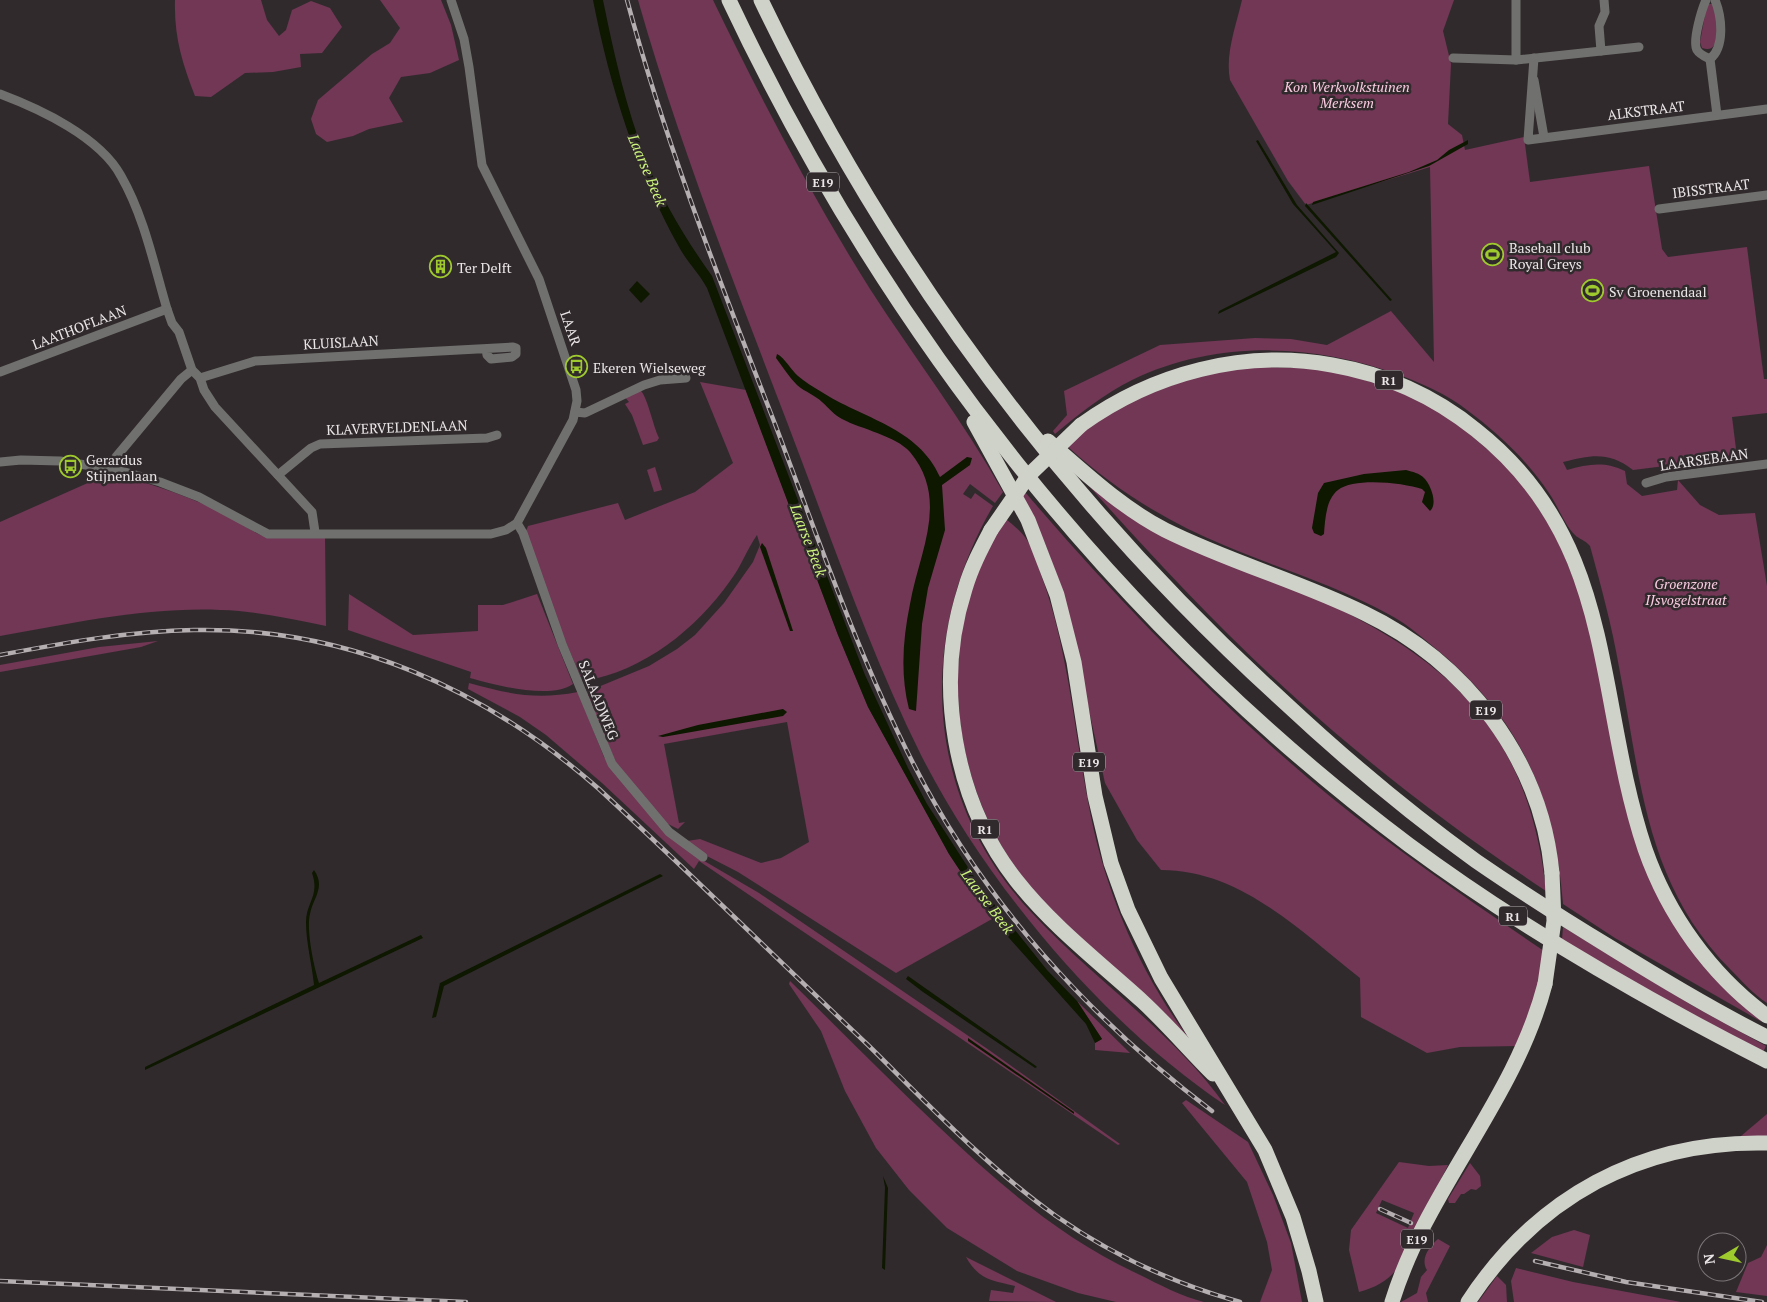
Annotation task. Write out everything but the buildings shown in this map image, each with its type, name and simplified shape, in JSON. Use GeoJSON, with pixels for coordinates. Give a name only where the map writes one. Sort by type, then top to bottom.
{"type":"FeatureCollection","features":[{"type":"Feature","properties":{"kind":"highway","name":"E19"},"geometry":{"type":"LineString","coordinates":[[729,0],[782,108],[839,210],[901,307],[949,376],[1032,483],[1123,587],[1205,670],[1280,739]]}},
{"type":"Feature","properties":{"kind":"highway","name":"E19"},"geometry":{"type":"LineString","coordinates":[[761,0],[820,115],[892,239],[954,331],[1013,411],[1067,479],[1158,581],[1298,715]]}},
{"type":"Feature","properties":{"kind":"highway","name":"R1"},"geometry":{"type":"LineString","coordinates":[[1315,1300],[1302,1244],[1285,1194],[1260,1142],[1224,1084],[1142,1001],[1042,911],[1004,864],[980,819],[966,784],[956,742],[951,676],[954,640],[964,591],[990,530],[1029,475],[1081,425],[1132,394],[1171,378],[1229,363],[1294,360],[1341,366],[1400,384],[1452,412],[1496,446],[1518,469],[1545,503],[1565,538],[1582,578],[1600,640],[1632,804],[1646,850],[1660,886],[1676,914],[1704,955],[1732,986],[1767,1016]]}},
{"type":"Feature","properties":{"kind":"highway","name":"E19"},"geometry":{"type":"LineString","coordinates":[[949,376],[1028,520],[1057,594],[1074,662],[1095,796],[1112,863],[1128,910],[1161,978],[1224,1084]]}},
{"type":"Feature","properties":{"kind":"highway","name":"E19"},"geometry":{"type":"LineString","coordinates":[[1013,411],[1128,508],[1149,521],[1183,538],[1362,612],[1401,632],[1441,662],[1482,705],[1519,761],[1542,820],[1552,873],[1554,921],[1545,984],[1534,1021],[1521,1054],[1504,1089],[1448,1180],[1418,1236],[1392,1301]]}},
{"type":"Feature","properties":{"kind":"highway","name":"R1"},"geometry":{"type":"LineString","coordinates":[[1298,715],[1403,805],[1501,878],[1650,973],[1767,1037]]}},
{"type":"Feature","properties":{"kind":"highway","name":"R1"},"geometry":{"type":"LineString","coordinates":[[1280,739],[1363,809],[1483,897],[1610,976],[1715,1035],[1767,1061]]}},
{"type":"Feature","properties":{"kind":"highway"},"geometry":{"type":"LineString","coordinates":[[1468,1302],[1494,1265],[1519,1238],[1548,1213],[1600,1180],[1633,1164],[1673,1152],[1719,1144],[1767,1143]]}},
{"type":"Feature","properties":{"kind":"street","name":"LAAR"},"geometry":{"type":"LineString","coordinates":[[451,0],[464,39],[482,165],[529,256],[548,301],[576,390],[575,412],[516,523]]}},
{"type":"Feature","properties":{"kind":"street"},"geometry":{"type":"LineString","coordinates":[[1516,0],[1516,60]]}},
{"type":"Feature","properties":{"kind":"street"},"geometry":{"type":"LineString","coordinates":[[1601,51],[1599,26],[1605,12],[1604,0]]}},
{"type":"Feature","properties":{"kind":"street"},"geometry":{"type":"LineString","coordinates":[[1706,0],[1699,20],[1696,46],[1699,53],[1710,59]]}},
{"type":"Feature","properties":{"kind":"street"},"geometry":{"type":"LineString","coordinates":[[1715,0],[1718,7],[1720,39],[1718,50],[1710,59],[1717,115]]}},
{"type":"Feature","properties":{"kind":"street"},"geometry":{"type":"LineString","coordinates":[[1453,58],[1516,60],[1639,48]]}},
{"type":"Feature","properties":{"kind":"street"},"geometry":{"type":"LineString","coordinates":[[1534,58],[1534,78],[1544,137]]}},
{"type":"Feature","properties":{"kind":"street","name":"ALKSTRAAT"},"geometry":{"type":"LineString","coordinates":[[1534,78],[1528,140],[1767,109]]}},
{"type":"Feature","properties":{"kind":"street"},"geometry":{"type":"LineString","coordinates":[[0,94],[29,105],[68,126],[104,153],[121,174],[134,204],[172,323],[179,332],[192,370],[200,378],[204,390],[215,407],[312,512],[314,532]]}},
{"type":"Feature","properties":{"kind":"street","name":"IBISSTRAAT"},"geometry":{"type":"LineString","coordinates":[[1659,209],[1767,195]]}},
{"type":"Feature","properties":{"kind":"street","name":"LAATHOFLAAN"},"geometry":{"type":"LineString","coordinates":[[0,372],[168,309]]}},
{"type":"Feature","properties":{"kind":"street","name":"KLUISLAAN"},"geometry":{"type":"LineString","coordinates":[[200,378],[256,361],[486,349]]}},
{"type":"Feature","properties":{"kind":"street"},"geometry":{"type":"LineString","coordinates":[[116,457],[181,379],[192,370]]}},
{"type":"Feature","properties":{"kind":"street"},"geometry":{"type":"LineString","coordinates":[[575,412],[585,413],[660,380],[686,378]]}},
{"type":"Feature","properties":{"kind":"street","name":"KLAVERVELDENLAAN"},"geometry":{"type":"LineString","coordinates":[[278,475],[311,448],[320,444],[487,438],[497,435]]}},
{"type":"Feature","properties":{"kind":"street"},"geometry":{"type":"LineString","coordinates":[[0,462],[22,460],[60,461],[107,467],[160,482],[199,497],[268,534],[314,532],[491,534],[506,530],[516,523]]}},
{"type":"Feature","properties":{"kind":"street","name":"LAARSEBAAN"},"geometry":{"type":"LineString","coordinates":[[1646,482],[1666,477],[1767,464]]}},
{"type":"Feature","properties":{"kind":"street","name":"SALAADWEG"},"geometry":{"type":"LineString","coordinates":[[516,523],[523,533],[562,644],[612,764],[669,832],[703,857]]}},
{"type":"Feature","properties":{"kind":"green space"},"geometry":{"type":"Polygon","coordinates":[[[175,0],[261,0],[267,20],[279,36],[286,30],[292,10],[311,1],[330,8],[342,27],[322,53],[300,54],[301,67],[273,72],[245,73],[211,97],[195,96],[177,38],[175,0]]]}},
{"type":"Feature","properties":{"kind":"green space"},"geometry":{"type":"Polygon","coordinates":[[[380,0],[441,0],[451,25],[459,60],[430,73],[401,77],[389,98],[403,122],[369,129],[353,136],[327,142],[316,134],[311,119],[318,100],[372,54],[390,43],[400,28],[380,0]]]}},
{"type":"Feature","properties":{"kind":"green space"},"geometry":{"type":"Polygon","coordinates":[[[638,0],[713,0],[768,111],[828,219],[870,289],[955,415],[1003,492],[995,503],[970,484],[963,494],[971,499],[975,493],[993,506],[968,557],[951,610],[943,663],[943,717],[952,769],[970,820],[996,868],[1032,913],[1081,961],[1157,1029],[1204,1078],[1225,1105],[1180,1072],[1136,1034],[1093,993],[1052,948],[1014,902],[979,853],[948,804],[921,755],[884,674],[850,590],[727,265],[671,107],[638,0]]]}},
{"type":"Feature","properties":{"kind":"green space"},"geometry":{"type":"Polygon","coordinates":[[[1242,0],[1454,0],[1443,31],[1451,64],[1448,124],[1462,135],[1465,150],[1524,137],[1530,182],[1649,166],[1662,249],[1668,257],[1747,247],[1764,379],[1767,379],[1767,413],[1732,417],[1737,457],[1633,470],[1616,460],[1600,456],[1563,462],[1567,470],[1596,464],[1625,471],[1627,484],[1642,496],[1677,490],[1678,480],[1700,505],[1719,515],[1755,513],[1767,586],[1767,1003],[1757,996],[1731,970],[1702,937],[1680,902],[1664,866],[1651,828],[1641,789],[1613,636],[1590,546],[1571,531],[1549,493],[1532,470],[1512,448],[1479,419],[1442,394],[1397,374],[1331,356],[1264,350],[1230,352],[1196,358],[1164,367],[1132,380],[1092,405],[1055,434],[1053,431],[1067,415],[1064,391],[1160,345],[1255,338],[1291,339],[1327,345],[1391,311],[1434,362],[1430,167],[1306,205],[1288,181],[1230,80],[1230,50],[1242,0]]]}},
{"type":"Feature","properties":{"kind":"green space"},"geometry":{"type":"Polygon","coordinates":[[[1707,4],[1712,4],[1714,9],[1718,33],[1714,46],[1709,49],[1702,48],[1700,42],[1707,4]]]}},
{"type":"Feature","properties":{"kind":"green space"},"geometry":{"type":"Polygon","coordinates":[[[1259,367],[1332,369],[1412,396],[1446,414],[1515,473],[1556,535],[1585,608],[1646,867],[1762,1022],[1615,938],[1563,904],[1559,866],[1552,830],[1542,797],[1529,765],[1513,735],[1493,707],[1469,679],[1423,638],[1397,619],[1350,595],[1204,537],[1162,515],[1122,490],[1067,446],[1106,414],[1146,393],[1202,376],[1259,367]]]}},
{"type":"Feature","properties":{"kind":"green space"},"geometry":{"type":"Polygon","coordinates":[[[700,382],[746,390],[838,635],[868,707],[949,854],[992,919],[896,973],[738,872],[703,854],[687,841],[700,839],[761,863],[781,858],[809,842],[787,722],[664,744],[679,823],[685,822],[678,829],[666,823],[620,772],[586,692],[649,666],[677,649],[695,635],[724,603],[753,562],[760,545],[757,535],[730,581],[716,599],[685,631],[648,658],[606,676],[584,681],[559,626],[526,531],[528,526],[618,503],[625,520],[695,492],[733,463],[700,382]]]}},
{"type":"Feature","properties":{"kind":"green space"},"geometry":{"type":"Polygon","coordinates":[[[640,390],[645,398],[659,438],[657,441],[643,445],[632,415],[625,404],[629,402],[624,396],[640,390]]]}},
{"type":"Feature","properties":{"kind":"green space"},"geometry":{"type":"Polygon","coordinates":[[[655,467],[662,490],[654,492],[647,470],[655,467]]]}},
{"type":"Feature","properties":{"kind":"green space"},"geometry":{"type":"Polygon","coordinates":[[[100,470],[148,483],[193,500],[223,513],[270,538],[325,537],[326,626],[272,615],[209,609],[149,612],[0,636],[0,522],[99,478],[100,470]]]}},
{"type":"Feature","properties":{"kind":"green space"},"geometry":{"type":"Polygon","coordinates":[[[1089,486],[1114,505],[1134,516],[1335,607],[1388,636],[1436,670],[1476,710],[1509,758],[1532,818],[1546,891],[1420,801],[1329,728],[1245,651],[1089,486]]]}},
{"type":"Feature","properties":{"kind":"green space"},"geometry":{"type":"Polygon","coordinates":[[[1025,492],[1134,613],[1210,690],[1250,727],[1332,798],[1410,858],[1544,951],[1539,982],[1518,1046],[1460,1047],[1427,1053],[1361,1017],[1360,978],[1268,906],[1217,880],[1190,873],[1161,870],[1137,840],[1105,783],[1063,592],[1046,546],[1022,496],[1025,492]]]}},
{"type":"Feature","properties":{"kind":"green space"},"geometry":{"type":"Polygon","coordinates":[[[1006,519],[1023,534],[1030,545],[1053,612],[1066,670],[1085,788],[1106,876],[1142,963],[1173,1016],[1191,1041],[1042,900],[1025,880],[1001,845],[983,808],[969,768],[961,726],[958,684],[960,642],[968,601],[982,561],[1006,519]]]}},
{"type":"Feature","properties":{"kind":"green space"},"geometry":{"type":"Polygon","coordinates":[[[349,594],[413,635],[478,631],[478,605],[503,605],[537,594],[573,684],[563,689],[537,691],[493,684],[470,678],[471,672],[348,630],[349,594]]]}},
{"type":"Feature","properties":{"kind":"green space"},"geometry":{"type":"Polygon","coordinates":[[[158,641],[141,647],[0,672],[0,665],[99,647],[158,641]]]}},
{"type":"Feature","properties":{"kind":"green space"},"geometry":{"type":"Polygon","coordinates":[[[469,683],[523,695],[549,696],[578,692],[604,757],[694,855],[759,893],[989,1050],[1120,1144],[1118,1145],[699,861],[694,869],[602,783],[546,735],[520,717],[468,689],[469,683]]]}},
{"type":"Feature","properties":{"kind":"green space"},"geometry":{"type":"Polygon","coordinates":[[[1563,927],[1693,1006],[1766,1046],[1763,1052],[1642,987],[1562,940],[1563,927]]]}},
{"type":"Feature","properties":{"kind":"green space"},"geometry":{"type":"Polygon","coordinates":[[[790,981],[939,1127],[1008,1190],[1032,1209],[1110,1260],[1171,1290],[1204,1302],[1116,1302],[1078,1293],[1017,1271],[947,1228],[909,1190],[876,1148],[845,1091],[821,1031],[789,984],[790,981]]]}},
{"type":"Feature","properties":{"kind":"green space"},"geometry":{"type":"Polygon","coordinates":[[[1077,1001],[1130,1053],[1095,1050],[1095,1043],[1102,1039],[1077,1001]]]}},
{"type":"Feature","properties":{"kind":"green space"},"geometry":{"type":"Polygon","coordinates":[[[1186,1100],[1248,1142],[1273,1195],[1291,1243],[1302,1302],[1260,1302],[1272,1270],[1267,1242],[1247,1182],[1182,1103],[1186,1100]]]}},
{"type":"Feature","properties":{"kind":"green space"},"geometry":{"type":"Polygon","coordinates":[[[1767,1114],[1767,1137],[1741,1136],[1767,1114]]]}},
{"type":"Feature","properties":{"kind":"green space"},"geometry":{"type":"Polygon","coordinates":[[[1399,1162],[1429,1166],[1448,1165],[1397,1269],[1380,1284],[1359,1292],[1349,1250],[1351,1230],[1399,1162]],[[1382,1200],[1376,1213],[1408,1228],[1414,1213],[1382,1200]]]}},
{"type":"Feature","properties":{"kind":"green space"},"geometry":{"type":"Polygon","coordinates":[[[1470,1163],[1480,1176],[1481,1186],[1476,1190],[1471,1189],[1461,1194],[1455,1203],[1449,1203],[1448,1199],[1470,1163]]]}},
{"type":"Feature","properties":{"kind":"green space"},"geometry":{"type":"Polygon","coordinates":[[[1574,1230],[1590,1235],[1583,1267],[1531,1253],[1552,1237],[1574,1230]]]}},
{"type":"Feature","properties":{"kind":"green space"},"geometry":{"type":"Polygon","coordinates":[[[1438,1239],[1450,1246],[1426,1293],[1428,1302],[1401,1302],[1417,1293],[1421,1277],[1427,1270],[1424,1262],[1426,1253],[1438,1239]]]}},
{"type":"Feature","properties":{"kind":"green space"},"geometry":{"type":"Polygon","coordinates":[[[1767,1245],[1767,1296],[1736,1292],[1740,1282],[1747,1282],[1748,1263],[1761,1257],[1767,1245]]]}},
{"type":"Feature","properties":{"kind":"green space"},"geometry":{"type":"Polygon","coordinates":[[[966,1257],[1056,1302],[989,1301],[991,1290],[1013,1293],[1015,1286],[986,1278],[971,1265],[966,1257]]]}},
{"type":"Feature","properties":{"kind":"green space"},"geometry":{"type":"Polygon","coordinates":[[[1516,1268],[1573,1282],[1681,1302],[1514,1302],[1511,1281],[1516,1268]]]}},
{"type":"Feature","properties":{"kind":"green space"},"geometry":{"type":"Polygon","coordinates":[[[1497,1276],[1506,1285],[1507,1302],[1478,1302],[1497,1276]]]}},
{"type":"Feature","properties":{"kind":"water","name":"Laarse Beek"},"geometry":{"type":"Polygon","coordinates":[[[593,0],[603,0],[627,101],[652,174],[675,219],[712,276],[865,675],[908,768],[927,804],[982,889],[1047,970],[1077,1001],[1102,1039],[1095,1043],[1086,1024],[992,919],[949,854],[868,707],[838,635],[707,288],[679,247],[637,158],[616,96],[593,0]]]}},
{"type":"Feature","properties":{"kind":"water"},"geometry":{"type":"Polygon","coordinates":[[[1258,140],[1297,205],[1339,253],[1336,257],[1218,314],[1219,311],[1336,252],[1293,204],[1256,141],[1258,140]]]}},
{"type":"Feature","properties":{"kind":"water"},"geometry":{"type":"Polygon","coordinates":[[[1468,140],[1468,144],[1429,166],[1312,205],[1313,202],[1409,172],[1437,160],[1449,150],[1468,140]]]}},
{"type":"Feature","properties":{"kind":"water"},"geometry":{"type":"Polygon","coordinates":[[[1306,203],[1392,300],[1390,301],[1305,206],[1306,203]]]}},
{"type":"Feature","properties":{"kind":"water"},"geometry":{"type":"Polygon","coordinates":[[[637,281],[650,294],[641,303],[629,290],[637,281]]]}},
{"type":"Feature","properties":{"kind":"water"},"geometry":{"type":"Polygon","coordinates":[[[777,354],[783,358],[798,376],[812,386],[904,435],[918,446],[930,460],[940,477],[967,457],[972,458],[970,465],[942,485],[945,530],[928,588],[922,624],[916,711],[909,709],[906,696],[904,656],[910,604],[925,546],[930,507],[928,489],[922,470],[904,446],[839,417],[819,400],[803,390],[776,358],[777,354]]]}},
{"type":"Feature","properties":{"kind":"water"},"geometry":{"type":"Polygon","coordinates":[[[1406,470],[1420,475],[1429,485],[1433,494],[1433,504],[1430,511],[1422,502],[1425,492],[1422,489],[1379,482],[1355,484],[1345,486],[1334,494],[1327,510],[1324,534],[1321,536],[1314,533],[1312,528],[1318,493],[1324,483],[1364,474],[1406,470]]]}},
{"type":"Feature","properties":{"kind":"water"},"geometry":{"type":"Polygon","coordinates":[[[762,543],[766,548],[793,631],[790,631],[760,547],[762,543]]]}},
{"type":"Feature","properties":{"kind":"water"},"geometry":{"type":"Polygon","coordinates":[[[783,709],[787,712],[783,716],[663,737],[658,736],[698,725],[783,709]]]}},
{"type":"Feature","properties":{"kind":"water"},"geometry":{"type":"Polygon","coordinates":[[[314,870],[319,887],[310,914],[309,929],[319,983],[421,935],[423,938],[145,1070],[145,1067],[314,985],[306,922],[308,909],[314,893],[312,873],[314,870]]]}},
{"type":"Feature","properties":{"kind":"water"},"geometry":{"type":"Polygon","coordinates":[[[660,874],[663,876],[444,986],[436,1017],[432,1018],[440,983],[660,874]]]}},
{"type":"Feature","properties":{"kind":"water"},"geometry":{"type":"Polygon","coordinates":[[[908,976],[1037,1067],[1035,1068],[923,992],[906,979],[908,976]]]}},
{"type":"Feature","properties":{"kind":"water"},"geometry":{"type":"Polygon","coordinates":[[[968,1038],[1074,1112],[1074,1114],[968,1041],[968,1038]]]}},
{"type":"Feature","properties":{"kind":"water"},"geometry":{"type":"Polygon","coordinates":[[[883,1176],[888,1188],[885,1270],[882,1268],[885,1187],[883,1176]]]}},
{"type":"Feature","properties":{"kind":"railway"},"geometry":{"type":"LineString","coordinates":[[627,0],[659,108],[715,267],[823,553],[874,680],[913,763],[941,814],[972,863],[1043,954],[1123,1037],[1212,1111]]}},
{"type":"Feature","properties":{"kind":"railway"},"geometry":{"type":"LineString","coordinates":[[0,655],[121,635],[194,630],[251,632],[306,640],[360,653],[411,671],[461,694],[509,722],[555,753],[599,789],[667,852],[982,1156],[1031,1197],[1077,1230],[1122,1256],[1168,1277],[1240,1302]]}},
{"type":"Feature","properties":{"kind":"railway"},"geometry":{"type":"LineString","coordinates":[[1380,1209],[1411,1223]]}},
{"type":"Feature","properties":{"kind":"railway"},"geometry":{"type":"LineString","coordinates":[[1535,1261],[1626,1282],[1762,1302]]}},
{"type":"Feature","properties":{"kind":"railway"},"geometry":{"type":"LineString","coordinates":[[0,1281],[466,1302]]}},
{"type":"Feature","properties":{"kind":"place","name":"Baseball club Royal Greys"},"geometry":{"type":"Point","coordinates":[1493,255]}},
{"type":"Feature","properties":{"kind":"place","name":"Ter Delft"},"geometry":{"type":"Point","coordinates":[441,267]}},
{"type":"Feature","properties":{"kind":"place","name":"Sv Groenendaal"},"geometry":{"type":"Point","coordinates":[1593,291]}},
{"type":"Feature","properties":{"kind":"place","name":"Ekeren Wielseweg"},"geometry":{"type":"Point","coordinates":[577,367]}},
{"type":"Feature","properties":{"kind":"place","name":"Gerardus Stijnenlaan"},"geometry":{"type":"Point","coordinates":[70,467]}},
{"type":"Feature","properties":{"kind":"park label","name":"Kon Werkvolkstuinen Merksem"},"geometry":{"type":"Point","coordinates":[1347,94]}},
{"type":"Feature","properties":{"kind":"park label","name":"Groenzone IJsvogelstraat"},"geometry":{"type":"Point","coordinates":[1686,592]}}]}
